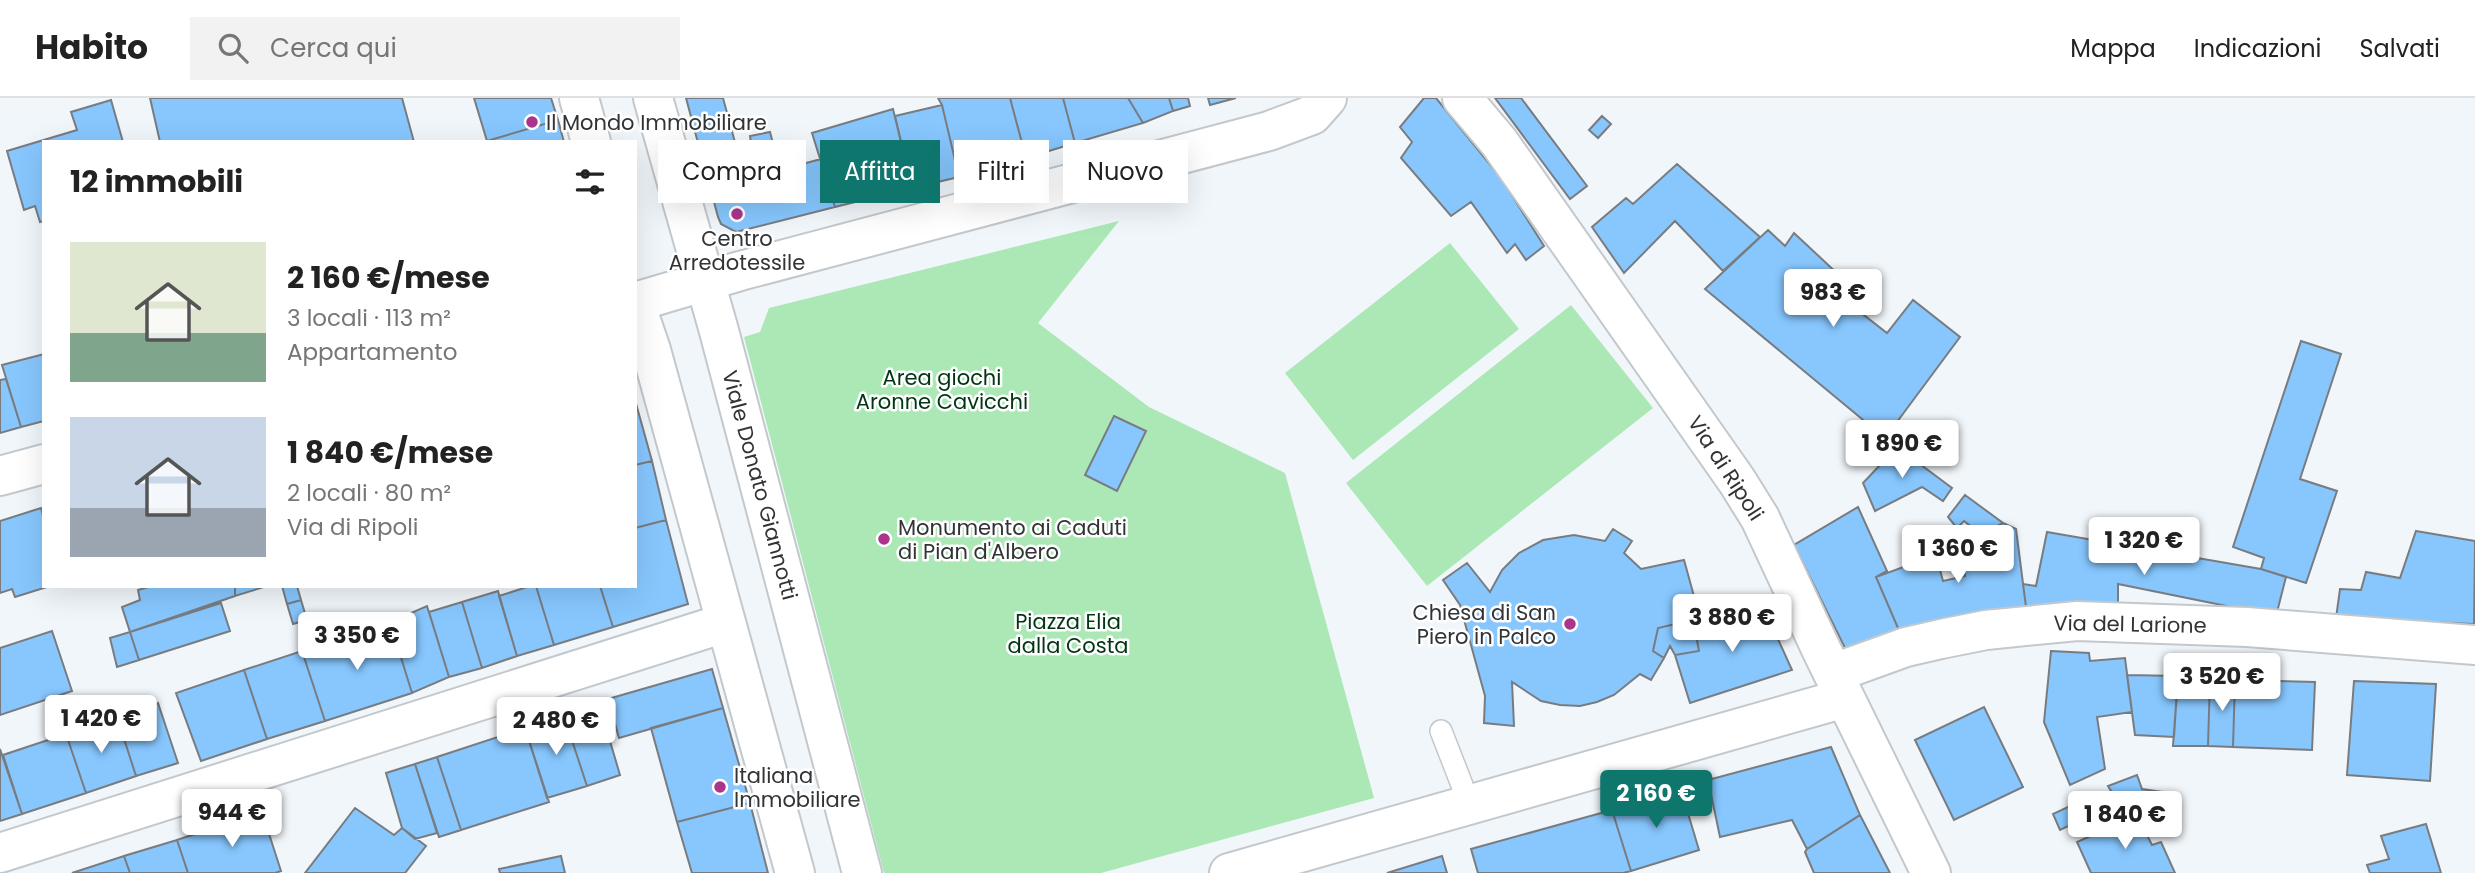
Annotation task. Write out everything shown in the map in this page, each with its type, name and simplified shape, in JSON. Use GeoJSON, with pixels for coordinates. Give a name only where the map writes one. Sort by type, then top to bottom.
{"type":"FeatureCollection","features":[{"type":"Feature","properties":{"kind":"street"},"geometry":{"type":"LineString","coordinates":[[579,98],[590,140]]}},
{"type":"Feature","properties":{"kind":"street","name":"Viale Donato Giannotti"},"geometry":{"type":"LineString","coordinates":[[653,98],[706,282],[862,873]]}},
{"type":"Feature","properties":{"kind":"street"},"geometry":{"type":"LineString","coordinates":[[795,873],[651,350],[644,300],[740,271],[1269,131],[1312,115],[1327,98]]}},
{"type":"Feature","properties":{"kind":"street","name":"Via di Ripoli"},"geometry":{"type":"LineString","coordinates":[[1462,98],[1499,142],[1737,481],[1760,518],[1931,873]]}},
{"type":"Feature","properties":{"kind":"street"},"geometry":{"type":"LineString","coordinates":[[0,476],[42,465]]}},
{"type":"Feature","properties":{"kind":"street","name":"Via del Larione"},"geometry":{"type":"LineString","coordinates":[[1229,873],[1314,861],[1467,806],[1839,686],[1906,647],[1986,630],[2066,622],[2247,627],[2475,645]]}},
{"type":"Feature","properties":{"kind":"street"},"geometry":{"type":"LineString","coordinates":[[0,853],[725,623]]}},
{"type":"Feature","properties":{"kind":"lane"},"geometry":{"type":"LineString","coordinates":[[1441,731],[1462,785],[1467,806]]}},
{"type":"Feature","properties":{"kind":"green space","name":"Piazza Elia dalla Costa"},"geometry":{"type":"Polygon","coordinates":[[[1119,221],[1038,323],[1149,407],[1285,473],[1374,798],[1101,873],[884,873],[744,337],[760,332],[769,308],[1119,221]]]}},
{"type":"Feature","properties":{"kind":"green space"},"geometry":{"type":"Polygon","coordinates":[[[1450,243],[1519,329],[1353,460],[1285,373],[1450,243]]]}},
{"type":"Feature","properties":{"kind":"green space"},"geometry":{"type":"Polygon","coordinates":[[[1571,305],[1653,408],[1427,586],[1346,483],[1571,305]]]}},
{"type":"Feature","properties":{"kind":"building"},"geometry":{"type":"Polygon","coordinates":[[[150,98],[402,98],[413,140],[160,140],[150,98]]]}},
{"type":"Feature","properties":{"kind":"building"},"geometry":{"type":"Polygon","coordinates":[[[474,98],[551,98],[558,120],[487,140],[474,98]]]}},
{"type":"Feature","properties":{"kind":"building"},"geometry":{"type":"Polygon","coordinates":[[[686,98],[723,98],[734,140],[697,140],[686,98]]]}},
{"type":"Feature","properties":{"kind":"building"},"geometry":{"type":"Polygon","coordinates":[[[938,98],[1010,98],[1021,140],[954,140],[954,156],[938,98]]]}},
{"type":"Feature","properties":{"kind":"building"},"geometry":{"type":"Polygon","coordinates":[[[1010,98],[1063,98],[1074,140],[1063,140],[1063,147],[1049,151],[1049,140],[1021,140],[1010,98]]]}},
{"type":"Feature","properties":{"kind":"building"},"geometry":{"type":"Polygon","coordinates":[[[1063,98],[1128,98],[1143,123],[1085,140],[1074,140],[1063,98]]]}},
{"type":"Feature","properties":{"kind":"building"},"geometry":{"type":"Polygon","coordinates":[[[1128,98],[1169,98],[1173,111],[1143,123],[1128,98]]]}},
{"type":"Feature","properties":{"kind":"building"},"geometry":{"type":"Polygon","coordinates":[[[1169,98],[1188,98],[1190,106],[1173,111],[1169,98]]]}},
{"type":"Feature","properties":{"kind":"building"},"geometry":{"type":"Polygon","coordinates":[[[1208,98],[1236,98],[1210,105],[1208,98]]]}},
{"type":"Feature","properties":{"kind":"building"},"geometry":{"type":"Polygon","coordinates":[[[1424,98],[1436,98],[1501,178],[1544,246],[1526,260],[1515,244],[1507,253],[1471,202],[1451,216],[1401,158],[1412,142],[1400,127],[1424,98]]]}},
{"type":"Feature","properties":{"kind":"building"},"geometry":{"type":"Polygon","coordinates":[[[1495,98],[1521,98],[1587,186],[1570,199],[1495,98]]]}},
{"type":"Feature","properties":{"kind":"building"},"geometry":{"type":"Polygon","coordinates":[[[111,100],[122,140],[44,140],[77,130],[71,112],[111,100]]]}},
{"type":"Feature","properties":{"kind":"building"},"geometry":{"type":"Polygon","coordinates":[[[942,105],[954,156],[954,178],[940,181],[940,140],[901,140],[895,116],[942,105]]]}},
{"type":"Feature","properties":{"kind":"building"},"geometry":{"type":"Polygon","coordinates":[[[893,109],[900,140],[820,140],[820,159],[812,133],[893,109]]]}},
{"type":"Feature","properties":{"kind":"building"},"geometry":{"type":"Polygon","coordinates":[[[1602,116],[1611,124],[1598,138],[1589,130],[1602,116]]]}},
{"type":"Feature","properties":{"kind":"building"},"geometry":{"type":"Polygon","coordinates":[[[558,120],[563,140],[490,140],[558,120]]]}},
{"type":"Feature","properties":{"kind":"building"},"geometry":{"type":"Polygon","coordinates":[[[770,132],[772,140],[751,140],[750,136],[770,132]]]}},
{"type":"Feature","properties":{"kind":"building"},"geometry":{"type":"Polygon","coordinates":[[[42,140],[42,222],[35,206],[24,210],[7,151],[42,140]]]}},
{"type":"Feature","properties":{"kind":"building"},"geometry":{"type":"Polygon","coordinates":[[[820,159],[820,203],[834,203],[835,207],[736,232],[721,224],[714,203],[806,203],[806,163],[820,159]]]}},
{"type":"Feature","properties":{"kind":"building"},"geometry":{"type":"Polygon","coordinates":[[[1677,164],[1760,237],[1723,271],[1675,221],[1624,273],[1592,227],[1626,198],[1633,204],[1677,164]]]}},
{"type":"Feature","properties":{"kind":"building"},"geometry":{"type":"Polygon","coordinates":[[[834,203],[851,203],[835,207],[834,203]]]}},
{"type":"Feature","properties":{"kind":"building"},"geometry":{"type":"Polygon","coordinates":[[[1768,230],[1785,246],[1794,233],[1855,290],[1846,301],[1887,333],[1913,300],[1960,337],[1885,438],[1705,289],[1768,230]]]}},
{"type":"Feature","properties":{"kind":"building"},"geometry":{"type":"Polygon","coordinates":[[[2301,341],[2341,354],[2300,479],[2337,491],[2306,583],[2261,569],[2264,558],[2233,547],[2301,341]]]}},
{"type":"Feature","properties":{"kind":"building"},"geometry":{"type":"Polygon","coordinates":[[[42,355],[42,422],[21,427],[2,365],[42,355]]]}},
{"type":"Feature","properties":{"kind":"building"},"geometry":{"type":"Polygon","coordinates":[[[6,379],[21,427],[0,433],[0,380],[6,379]]]}},
{"type":"Feature","properties":{"kind":"building"},"geometry":{"type":"Polygon","coordinates":[[[637,407],[652,461],[637,465],[637,407]]]}},
{"type":"Feature","properties":{"kind":"building"},"geometry":{"type":"Polygon","coordinates":[[[1114,416],[1146,431],[1117,491],[1085,475],[1114,416]]]}},
{"type":"Feature","properties":{"kind":"building"},"geometry":{"type":"Polygon","coordinates":[[[1897,447],[1952,488],[1943,501],[1922,487],[1875,511],[1863,483],[1897,447]]]}},
{"type":"Feature","properties":{"kind":"building"},"geometry":{"type":"Polygon","coordinates":[[[652,461],[666,520],[637,527],[637,465],[652,461]]]}},
{"type":"Feature","properties":{"kind":"building"},"geometry":{"type":"Polygon","coordinates":[[[1965,495],[2003,523],[1982,535],[1964,521],[1957,528],[1948,517],[1965,495]]]}},
{"type":"Feature","properties":{"kind":"building"},"geometry":{"type":"Polygon","coordinates":[[[1858,507],[1887,571],[1876,577],[1901,635],[1846,650],[1794,545],[1858,507]]]}},
{"type":"Feature","properties":{"kind":"building"},"geometry":{"type":"Polygon","coordinates":[[[41,508],[44,588],[15,597],[12,589],[0,593],[0,521],[41,508]]]}},
{"type":"Feature","properties":{"kind":"building"},"geometry":{"type":"Polygon","coordinates":[[[666,520],[688,604],[613,627],[601,588],[637,588],[637,527],[666,520]]]}},
{"type":"Feature","properties":{"kind":"building"},"geometry":{"type":"Polygon","coordinates":[[[2003,523],[2016,529],[2026,607],[1901,635],[1876,577],[1936,555],[1943,581],[1965,576],[1962,543],[2003,523]]]}},
{"type":"Feature","properties":{"kind":"building","name":"Chiesa di San Piero in Palco"},"geometry":{"type":"Polygon","coordinates":[[[1613,529],[1632,541],[1624,553],[1641,569],[1684,560],[1700,618],[1658,628],[1653,651],[1664,658],[1651,680],[1640,674],[1614,695],[1580,706],[1541,701],[1512,682],[1514,726],[1484,723],[1485,696],[1460,605],[1443,580],[1467,563],[1490,592],[1502,570],[1519,553],[1543,540],[1574,535],[1605,541],[1613,529]]]}},
{"type":"Feature","properties":{"kind":"building"},"geometry":{"type":"Polygon","coordinates":[[[2416,531],[2475,541],[2474,624],[2336,618],[2340,589],[2361,590],[2366,572],[2400,578],[2416,531]]]}},
{"type":"Feature","properties":{"kind":"building"},"geometry":{"type":"Polygon","coordinates":[[[2047,532],[2261,569],[2286,577],[2276,616],[2118,584],[2118,606],[2026,607],[2023,584],[2036,586],[2047,532]]]}},
{"type":"Feature","properties":{"kind":"building"},"geometry":{"type":"Polygon","coordinates":[[[235,588],[235,596],[130,632],[122,607],[140,600],[138,590],[235,588]]]}},
{"type":"Feature","properties":{"kind":"building"},"geometry":{"type":"Polygon","coordinates":[[[235,588],[261,588],[235,596],[235,588]]]}},
{"type":"Feature","properties":{"kind":"building"},"geometry":{"type":"Polygon","coordinates":[[[283,588],[298,588],[301,600],[287,604],[283,588]]]}},
{"type":"Feature","properties":{"kind":"building"},"geometry":{"type":"Polygon","coordinates":[[[524,588],[537,588],[554,645],[517,656],[499,596],[524,588]]]}},
{"type":"Feature","properties":{"kind":"building"},"geometry":{"type":"Polygon","coordinates":[[[537,588],[601,588],[613,627],[554,645],[537,588]]]}},
{"type":"Feature","properties":{"kind":"building"},"geometry":{"type":"Polygon","coordinates":[[[498,591],[517,656],[482,668],[462,602],[498,591]]]}},
{"type":"Feature","properties":{"kind":"building"},"geometry":{"type":"Polygon","coordinates":[[[301,600],[307,620],[293,624],[287,604],[301,600]]]}},
{"type":"Feature","properties":{"kind":"building"},"geometry":{"type":"Polygon","coordinates":[[[462,602],[482,668],[449,677],[429,612],[462,602]]]}},
{"type":"Feature","properties":{"kind":"building"},"geometry":{"type":"Polygon","coordinates":[[[221,603],[230,631],[139,660],[130,632],[221,603]]]}},
{"type":"Feature","properties":{"kind":"building"},"geometry":{"type":"Polygon","coordinates":[[[427,606],[449,677],[412,693],[390,622],[427,606]]]}},
{"type":"Feature","properties":{"kind":"building"},"geometry":{"type":"Polygon","coordinates":[[[1763,606],[1792,670],[1690,703],[1675,655],[1699,651],[1694,623],[1763,606]]]}},
{"type":"Feature","properties":{"kind":"building"},"geometry":{"type":"Polygon","coordinates":[[[1693,620],[1699,651],[1675,655],[1670,646],[1664,658],[1653,651],[1658,628],[1693,620]]]}},
{"type":"Feature","properties":{"kind":"building"},"geometry":{"type":"Polygon","coordinates":[[[390,622],[412,693],[325,721],[302,651],[390,622]]]}},
{"type":"Feature","properties":{"kind":"building"},"geometry":{"type":"Polygon","coordinates":[[[52,631],[72,691],[0,715],[0,648],[52,631]]]}},
{"type":"Feature","properties":{"kind":"building"},"geometry":{"type":"Polygon","coordinates":[[[130,632],[139,660],[117,667],[110,638],[130,632]]]}},
{"type":"Feature","properties":{"kind":"building"},"geometry":{"type":"Polygon","coordinates":[[[302,651],[325,721],[267,739],[244,670],[302,651]]]}},
{"type":"Feature","properties":{"kind":"building"},"geometry":{"type":"Polygon","coordinates":[[[2051,651],[2089,653],[2090,661],[2125,658],[2132,712],[2097,717],[2105,769],[2070,785],[2044,722],[2051,651]]]}},
{"type":"Feature","properties":{"kind":"building"},"geometry":{"type":"Polygon","coordinates":[[[712,669],[723,708],[619,738],[608,699],[712,669]]]}},
{"type":"Feature","properties":{"kind":"building"},"geometry":{"type":"Polygon","coordinates":[[[244,670],[267,739],[201,761],[176,693],[244,670]]]}},
{"type":"Feature","properties":{"kind":"building"},"geometry":{"type":"Polygon","coordinates":[[[2127,675],[2178,676],[2174,737],[2135,735],[2127,675]]]}},
{"type":"Feature","properties":{"kind":"building"},"geometry":{"type":"Polygon","coordinates":[[[2178,676],[2210,680],[2208,746],[2173,746],[2178,676]]]}},
{"type":"Feature","properties":{"kind":"building"},"geometry":{"type":"Polygon","coordinates":[[[2210,680],[2235,680],[2233,747],[2208,746],[2210,680]]]}},
{"type":"Feature","properties":{"kind":"building"},"geometry":{"type":"Polygon","coordinates":[[[2235,680],[2315,682],[2312,750],[2233,747],[2235,680]]]}},
{"type":"Feature","properties":{"kind":"building"},"geometry":{"type":"Polygon","coordinates":[[[2354,681],[2436,684],[2430,781],[2347,775],[2354,681]]]}},
{"type":"Feature","properties":{"kind":"building"},"geometry":{"type":"Polygon","coordinates":[[[158,703],[178,763],[136,776],[117,717],[158,703]]]}},
{"type":"Feature","properties":{"kind":"building"},"geometry":{"type":"Polygon","coordinates":[[[599,704],[620,775],[587,786],[564,716],[599,704]]]}},
{"type":"Feature","properties":{"kind":"building"},"geometry":{"type":"Polygon","coordinates":[[[1984,707],[2023,787],[1954,820],[1915,740],[1984,707]]]}},
{"type":"Feature","properties":{"kind":"building"},"geometry":{"type":"Polygon","coordinates":[[[723,708],[750,803],[677,822],[651,728],[723,708]]]}},
{"type":"Feature","properties":{"kind":"building"},"geometry":{"type":"Polygon","coordinates":[[[564,716],[587,786],[547,798],[525,728],[564,716]]]}},
{"type":"Feature","properties":{"kind":"building"},"geometry":{"type":"Polygon","coordinates":[[[117,717],[136,776],[86,793],[66,734],[117,717]]]}},
{"type":"Feature","properties":{"kind":"building"},"geometry":{"type":"Polygon","coordinates":[[[525,728],[549,802],[461,830],[437,757],[525,728]]]}},
{"type":"Feature","properties":{"kind":"building"},"geometry":{"type":"Polygon","coordinates":[[[66,734],[86,793],[22,814],[3,755],[66,734]]]}},
{"type":"Feature","properties":{"kind":"building"},"geometry":{"type":"Polygon","coordinates":[[[1831,747],[1860,815],[1807,849],[1792,820],[1720,837],[1708,780],[1831,747]]]}},
{"type":"Feature","properties":{"kind":"building"},"geometry":{"type":"Polygon","coordinates":[[[0,749],[22,814],[0,821],[0,749]]]}},
{"type":"Feature","properties":{"kind":"building"},"geometry":{"type":"Polygon","coordinates":[[[437,757],[461,830],[439,837],[415,764],[437,757]]]}},
{"type":"Feature","properties":{"kind":"building"},"geometry":{"type":"Polygon","coordinates":[[[415,764],[437,833],[415,839],[402,828],[386,773],[415,764]]]}},
{"type":"Feature","properties":{"kind":"building"},"geometry":{"type":"Polygon","coordinates":[[[2137,775],[2142,789],[2169,793],[2171,811],[2144,809],[2142,795],[2119,804],[2108,786],[2137,775]]]}},
{"type":"Feature","properties":{"kind":"building"},"geometry":{"type":"Polygon","coordinates":[[[1681,790],[1699,850],[1631,871],[1612,810],[1681,790]]]}},
{"type":"Feature","properties":{"kind":"building"},"geometry":{"type":"Polygon","coordinates":[[[750,803],[768,873],[692,873],[677,822],[750,803]]]}},
{"type":"Feature","properties":{"kind":"building"},"geometry":{"type":"Polygon","coordinates":[[[2070,806],[2077,822],[2060,830],[2053,814],[2070,806]]]}},
{"type":"Feature","properties":{"kind":"building"},"geometry":{"type":"Polygon","coordinates":[[[355,808],[394,835],[402,828],[426,846],[405,873],[305,873],[355,808]]]}},
{"type":"Feature","properties":{"kind":"building"},"geometry":{"type":"Polygon","coordinates":[[[1612,810],[1631,871],[1478,873],[1471,849],[1612,810]]]}},
{"type":"Feature","properties":{"kind":"building"},"geometry":{"type":"Polygon","coordinates":[[[262,812],[281,871],[188,873],[177,840],[262,812]]]}},
{"type":"Feature","properties":{"kind":"building"},"geometry":{"type":"Polygon","coordinates":[[[1860,815],[1890,873],[1814,873],[1805,852],[1807,849],[1860,815]]]}},
{"type":"Feature","properties":{"kind":"building"},"geometry":{"type":"Polygon","coordinates":[[[2137,815],[2152,845],[2161,842],[2175,873],[2091,873],[2077,842],[2137,815]]]}},
{"type":"Feature","properties":{"kind":"building"},"geometry":{"type":"Polygon","coordinates":[[[2426,824],[2441,873],[2370,873],[2367,865],[2389,859],[2381,836],[2426,824]]]}},
{"type":"Feature","properties":{"kind":"building"},"geometry":{"type":"Polygon","coordinates":[[[177,840],[188,873],[130,873],[124,856],[177,840]]]}},
{"type":"Feature","properties":{"kind":"building"},"geometry":{"type":"Polygon","coordinates":[[[124,856],[130,873],[72,873],[124,856]]]}},
{"type":"Feature","properties":{"kind":"building"},"geometry":{"type":"Polygon","coordinates":[[[561,856],[565,873],[500,873],[499,869],[561,856]]]}},
{"type":"Feature","properties":{"kind":"building"},"geometry":{"type":"Polygon","coordinates":[[[1442,856],[1447,873],[1387,873],[1442,856]]]}},
{"type":"Feature","properties":{"kind":"place","name":"Il Mondo Immobiliare"},"geometry":{"type":"Point","coordinates":[532,122]}},
{"type":"Feature","properties":{"kind":"place","name":"Centro Arredotessile"},"geometry":{"type":"Point","coordinates":[737,214]}},
{"type":"Feature","properties":{"kind":"place","name":"Monumento ai Caduti di Pian d'Albero"},"geometry":{"type":"Point","coordinates":[884,539]}},
{"type":"Feature","properties":{"kind":"place","name":"Chiesa di San Piero in Palco"},"geometry":{"type":"Point","coordinates":[1570,624]}},
{"type":"Feature","properties":{"kind":"place","name":"Italiana Immobiliare"},"geometry":{"type":"Point","coordinates":[720,787]}},
{"type":"Feature","properties":{"kind":"park label","name":"Area giochi Aronne Cavicchi"},"geometry":{"type":"Point","coordinates":[942,389]}}]}
